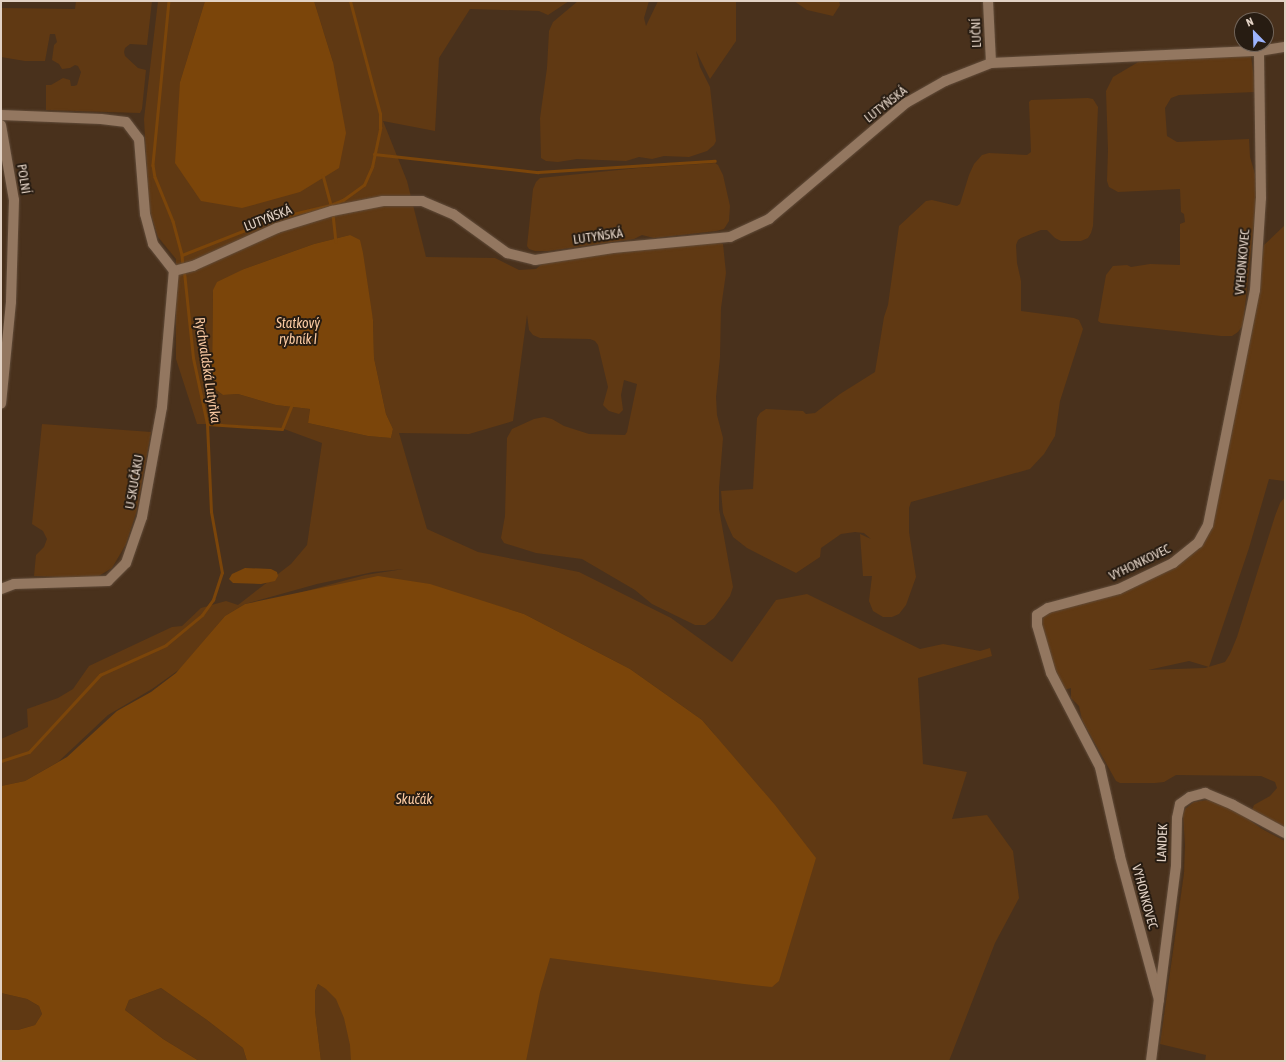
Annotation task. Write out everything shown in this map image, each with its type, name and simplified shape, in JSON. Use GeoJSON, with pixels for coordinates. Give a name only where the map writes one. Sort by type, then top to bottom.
{"type":"FeatureCollection","features":[{"type":"Feature","properties":{"kind":"street","name":"LUČNÍ"},"geometry":{"type":"LineString","coordinates":[[988,1],[991,63]]}},
{"type":"Feature","properties":{"kind":"street","name":"LUTYŇSKÁ"},"geometry":{"type":"LineString","coordinates":[[1274,49],[1285,47]]}},
{"type":"Feature","properties":{"kind":"street","name":"LUTYŇSKÁ"},"geometry":{"type":"LineString","coordinates":[[174,271],[193,266],[277,228],[332,211],[382,201],[422,201],[453,214],[507,253],[535,260],[613,248],[730,237],[769,219],[906,103],[946,80],[991,63],[1236,52]]}},
{"type":"Feature","properties":{"kind":"street","name":"VYHONKOVEC"},"geometry":{"type":"LineString","coordinates":[[1151,1061],[1159,1000],[1120,856],[1100,767],[1052,673],[1037,625],[1037,616],[1048,608],[1119,589],[1173,562],[1198,543],[1208,524],[1254,290],[1261,198],[1258,52]]}},
{"type":"Feature","properties":{"kind":"street"},"geometry":{"type":"LineString","coordinates":[[1,115],[100,119],[126,122],[139,138],[145,214],[153,244],[174,271]]}},
{"type":"Feature","properties":{"kind":"street","name":"POLNÍ"},"geometry":{"type":"LineString","coordinates":[[1,125],[14,200],[11,302],[1,404]]}},
{"type":"Feature","properties":{"kind":"street","name":"U SKUČÁKU"},"geometry":{"type":"LineString","coordinates":[[1,589],[14,584],[108,581],[126,563],[142,518],[162,407],[174,271]]}},
{"type":"Feature","properties":{"kind":"street","name":"LANDEK"},"geometry":{"type":"LineString","coordinates":[[1159,1000],[1176,866],[1177,818],[1180,804],[1190,797],[1205,793],[1233,805],[1285,833]]}},
{"type":"Feature","properties":{"kind":"shaded area"},"geometry":{"type":"Polygon","coordinates":[[[76,1],[152,1],[147,45],[130,44],[125,48],[124,52],[125,56],[138,68],[146,70],[142,109],[140,113],[46,110],[46,85],[51,85],[63,78],[70,80],[71,86],[77,85],[81,72],[78,66],[75,65],[70,68],[62,69],[59,64],[52,60],[54,45],[57,42],[55,34],[50,34],[45,61],[25,61],[1,57],[1,8],[75,9],[76,1]]]}},
{"type":"Feature","properties":{"kind":"shaded area"},"geometry":{"type":"Polygon","coordinates":[[[158,1],[205,1],[180,82],[333,62],[314,1],[569,1],[548,15],[539,11],[470,9],[439,58],[435,131],[383,121],[407,181],[426,257],[495,258],[519,270],[536,269],[542,264],[605,253],[718,242],[723,244],[726,273],[721,308],[720,357],[716,397],[717,415],[723,438],[719,509],[733,587],[730,596],[714,618],[705,625],[695,625],[652,604],[635,590],[582,559],[536,553],[504,543],[501,538],[505,516],[507,438],[512,429],[534,419],[544,417],[552,419],[564,426],[589,434],[625,435],[627,432],[637,384],[624,380],[621,395],[623,410],[619,414],[609,411],[603,405],[608,387],[598,345],[595,341],[590,339],[540,338],[533,335],[529,330],[527,315],[513,421],[469,434],[399,433],[427,529],[478,552],[579,572],[671,618],[732,662],[776,600],[807,594],[920,649],[943,644],[980,651],[990,648],[992,656],[918,678],[923,764],[967,772],[952,819],[987,815],[1013,851],[1019,898],[995,943],[949,1061],[321,1061],[315,1011],[315,991],[318,984],[325,988],[237,610],[365,575],[404,569],[373,572],[317,584],[245,604],[225,616],[180,669],[152,689],[108,715],[58,762],[25,781],[1,786],[1,739],[28,727],[27,709],[58,698],[73,689],[89,666],[172,627],[182,626],[201,608],[226,601],[238,605],[291,564],[307,545],[322,443],[284,429],[219,424],[197,424],[176,359],[176,259],[158,237],[149,209],[144,119],[158,1]],[[350,235],[314,244],[244,269],[213,290],[212,372],[215,389],[223,395],[238,394],[276,405],[310,409],[308,423],[368,436],[391,438],[393,429],[386,414],[374,358],[373,320],[350,235]],[[470,598],[715,735],[702,720],[630,669],[524,614],[470,598]]]}},
{"type":"Feature","properties":{"kind":"shaded area"},"geometry":{"type":"Polygon","coordinates":[[[578,1],[649,1],[644,18],[646,26],[658,1],[736,1],[736,41],[710,79],[696,51],[700,67],[710,87],[716,141],[714,145],[707,151],[689,157],[664,156],[652,159],[639,157],[626,161],[577,159],[558,162],[546,161],[541,158],[540,118],[547,68],[549,31],[553,22],[578,1]]]}},
{"type":"Feature","properties":{"kind":"shaded area"},"geometry":{"type":"Polygon","coordinates":[[[794,1],[839,1],[840,5],[833,16],[807,10],[794,1]]]}},
{"type":"Feature","properties":{"kind":"shaded area"},"geometry":{"type":"Polygon","coordinates":[[[1251,56],[1256,92],[1179,95],[1171,98],[1165,108],[1167,136],[1177,142],[1249,139],[1250,157],[1255,174],[1257,195],[1243,325],[1238,332],[1232,336],[1221,336],[1101,323],[1098,321],[1106,275],[1113,266],[1127,265],[1131,267],[1150,264],[1180,265],[1180,224],[1185,222],[1184,214],[1181,212],[1180,189],[1118,192],[1109,187],[1107,181],[1108,150],[1106,91],[1113,77],[1140,61],[1251,56]]]}},
{"type":"Feature","properties":{"kind":"shaded area"},"geometry":{"type":"Polygon","coordinates":[[[1093,99],[1098,107],[1093,226],[1091,233],[1088,238],[1081,241],[1061,241],[1055,238],[1047,230],[1041,230],[1021,238],[1018,240],[1016,245],[1017,263],[1021,281],[1021,311],[1074,318],[1079,320],[1083,329],[1060,401],[1055,436],[1044,454],[1030,469],[911,502],[909,508],[909,532],[916,577],[906,605],[899,614],[892,617],[883,617],[873,611],[869,601],[872,576],[863,576],[860,534],[871,539],[864,533],[855,532],[841,534],[821,548],[820,557],[796,573],[747,548],[733,537],[723,513],[721,491],[753,489],[757,418],[760,413],[766,409],[803,411],[806,414],[815,413],[840,394],[875,372],[884,317],[888,305],[899,226],[926,201],[932,200],[957,206],[960,204],[969,175],[974,164],[982,155],[989,153],[1027,155],[1031,152],[1029,102],[1031,100],[1093,99]]]}},
{"type":"Feature","properties":{"kind":"shaded area"},"geometry":{"type":"Polygon","coordinates":[[[715,163],[718,165],[723,175],[730,206],[729,221],[724,229],[654,238],[642,235],[634,239],[548,251],[535,251],[529,249],[527,246],[533,189],[536,182],[540,178],[638,168],[715,163]]]}},
{"type":"Feature","properties":{"kind":"shaded area"},"geometry":{"type":"Polygon","coordinates":[[[1285,225],[1285,481],[1269,479],[1249,548],[1209,667],[1225,662],[1230,654],[1237,637],[1275,516],[1280,503],[1285,497],[1285,831],[1252,810],[1254,805],[1270,796],[1277,788],[1275,782],[1261,776],[1176,775],[1164,782],[1155,783],[1120,783],[1116,781],[1082,720],[1079,706],[1071,698],[1071,688],[1064,690],[1051,659],[1040,618],[1043,613],[1176,564],[1205,541],[1264,245],[1285,225]],[[1189,661],[1148,670],[1205,668],[1209,667],[1189,661]]]}},
{"type":"Feature","properties":{"kind":"shaded area"},"geometry":{"type":"Polygon","coordinates":[[[42,424],[151,432],[137,510],[126,544],[112,568],[97,577],[34,576],[36,555],[44,547],[47,539],[43,531],[32,524],[42,424]]]}},
{"type":"Feature","properties":{"kind":"shaded area"},"geometry":{"type":"Polygon","coordinates":[[[1207,800],[1217,802],[1238,812],[1262,829],[1285,841],[1285,1061],[1205,1061],[1206,1055],[1160,1044],[1184,873],[1185,845],[1183,814],[1185,809],[1194,802],[1207,800]]]}},
{"type":"Feature","properties":{"kind":"shaded area"},"geometry":{"type":"Polygon","coordinates":[[[161,988],[207,1020],[243,1048],[247,1061],[199,1061],[163,1039],[125,1010],[129,1000],[161,988]]]}},
{"type":"Feature","properties":{"kind":"shaded area"},"geometry":{"type":"Polygon","coordinates":[[[1,993],[27,999],[39,1006],[42,1014],[35,1025],[18,1030],[1,1030],[1,993]]]}},
{"type":"Feature","properties":{"kind":"water"},"geometry":{"type":"Polygon","coordinates":[[[205,1],[314,1],[333,62],[346,133],[339,168],[300,192],[242,208],[201,201],[175,163],[180,82],[205,1]]]}},
{"type":"Feature","properties":{"kind":"water","name":"Statkový rybník I"},"geometry":{"type":"Polygon","coordinates":[[[350,235],[360,240],[363,253],[373,320],[374,358],[386,414],[393,429],[391,438],[368,436],[308,423],[310,409],[276,405],[238,394],[223,395],[215,389],[212,372],[213,290],[217,282],[244,269],[314,244],[350,235]]]}},
{"type":"Feature","properties":{"kind":"water"},"geometry":{"type":"Polygon","coordinates":[[[245,568],[271,569],[277,572],[278,576],[275,581],[261,584],[233,583],[229,579],[232,574],[245,568]]]}},
{"type":"Feature","properties":{"kind":"water","name":"Skučák"},"geometry":{"type":"Polygon","coordinates":[[[378,576],[430,584],[524,614],[630,669],[702,720],[775,805],[816,858],[779,981],[772,987],[550,958],[540,992],[526,1061],[351,1061],[350,1045],[344,1018],[336,999],[326,989],[318,984],[315,991],[315,1011],[321,1061],[247,1061],[243,1048],[207,1020],[161,988],[129,1000],[125,1010],[163,1039],[199,1061],[1,1061],[1,1030],[18,1030],[35,1025],[42,1014],[39,1006],[27,999],[1,993],[1,786],[25,781],[67,757],[117,711],[151,692],[176,673],[225,616],[245,604],[378,576]]]}},
{"type":"Feature","properties":{"kind":"waterway"},"geometry":{"type":"LineString","coordinates":[[169,1],[153,165],[155,177],[173,221],[182,255],[183,267]]}},
{"type":"Feature","properties":{"kind":"waterway","name":"Rychvaldská Lutyňka"},"geometry":{"type":"LineString","coordinates":[[182,255],[276,218],[331,205],[343,200],[364,185],[372,167],[380,128],[380,114],[350,1]]}},
{"type":"Feature","properties":{"kind":"waterway"},"geometry":{"type":"LineString","coordinates":[[374,154],[538,172],[715,161]]}},
{"type":"Feature","properties":{"kind":"waterway"},"geometry":{"type":"LineString","coordinates":[[323,175],[332,209]]}},
{"type":"Feature","properties":{"kind":"waterway"},"geometry":{"type":"LineString","coordinates":[[333,214],[336,242]]}},
{"type":"Feature","properties":{"kind":"waterway","name":"Rychvaldská Lutyňka"},"geometry":{"type":"LineString","coordinates":[[1,761],[29,752],[100,675],[166,645],[202,615],[213,600],[222,573],[211,512],[207,424],[193,358],[184,272]]}},
{"type":"Feature","properties":{"kind":"waterway"},"geometry":{"type":"LineString","coordinates":[[207,424],[282,429],[292,404]]}}]}
